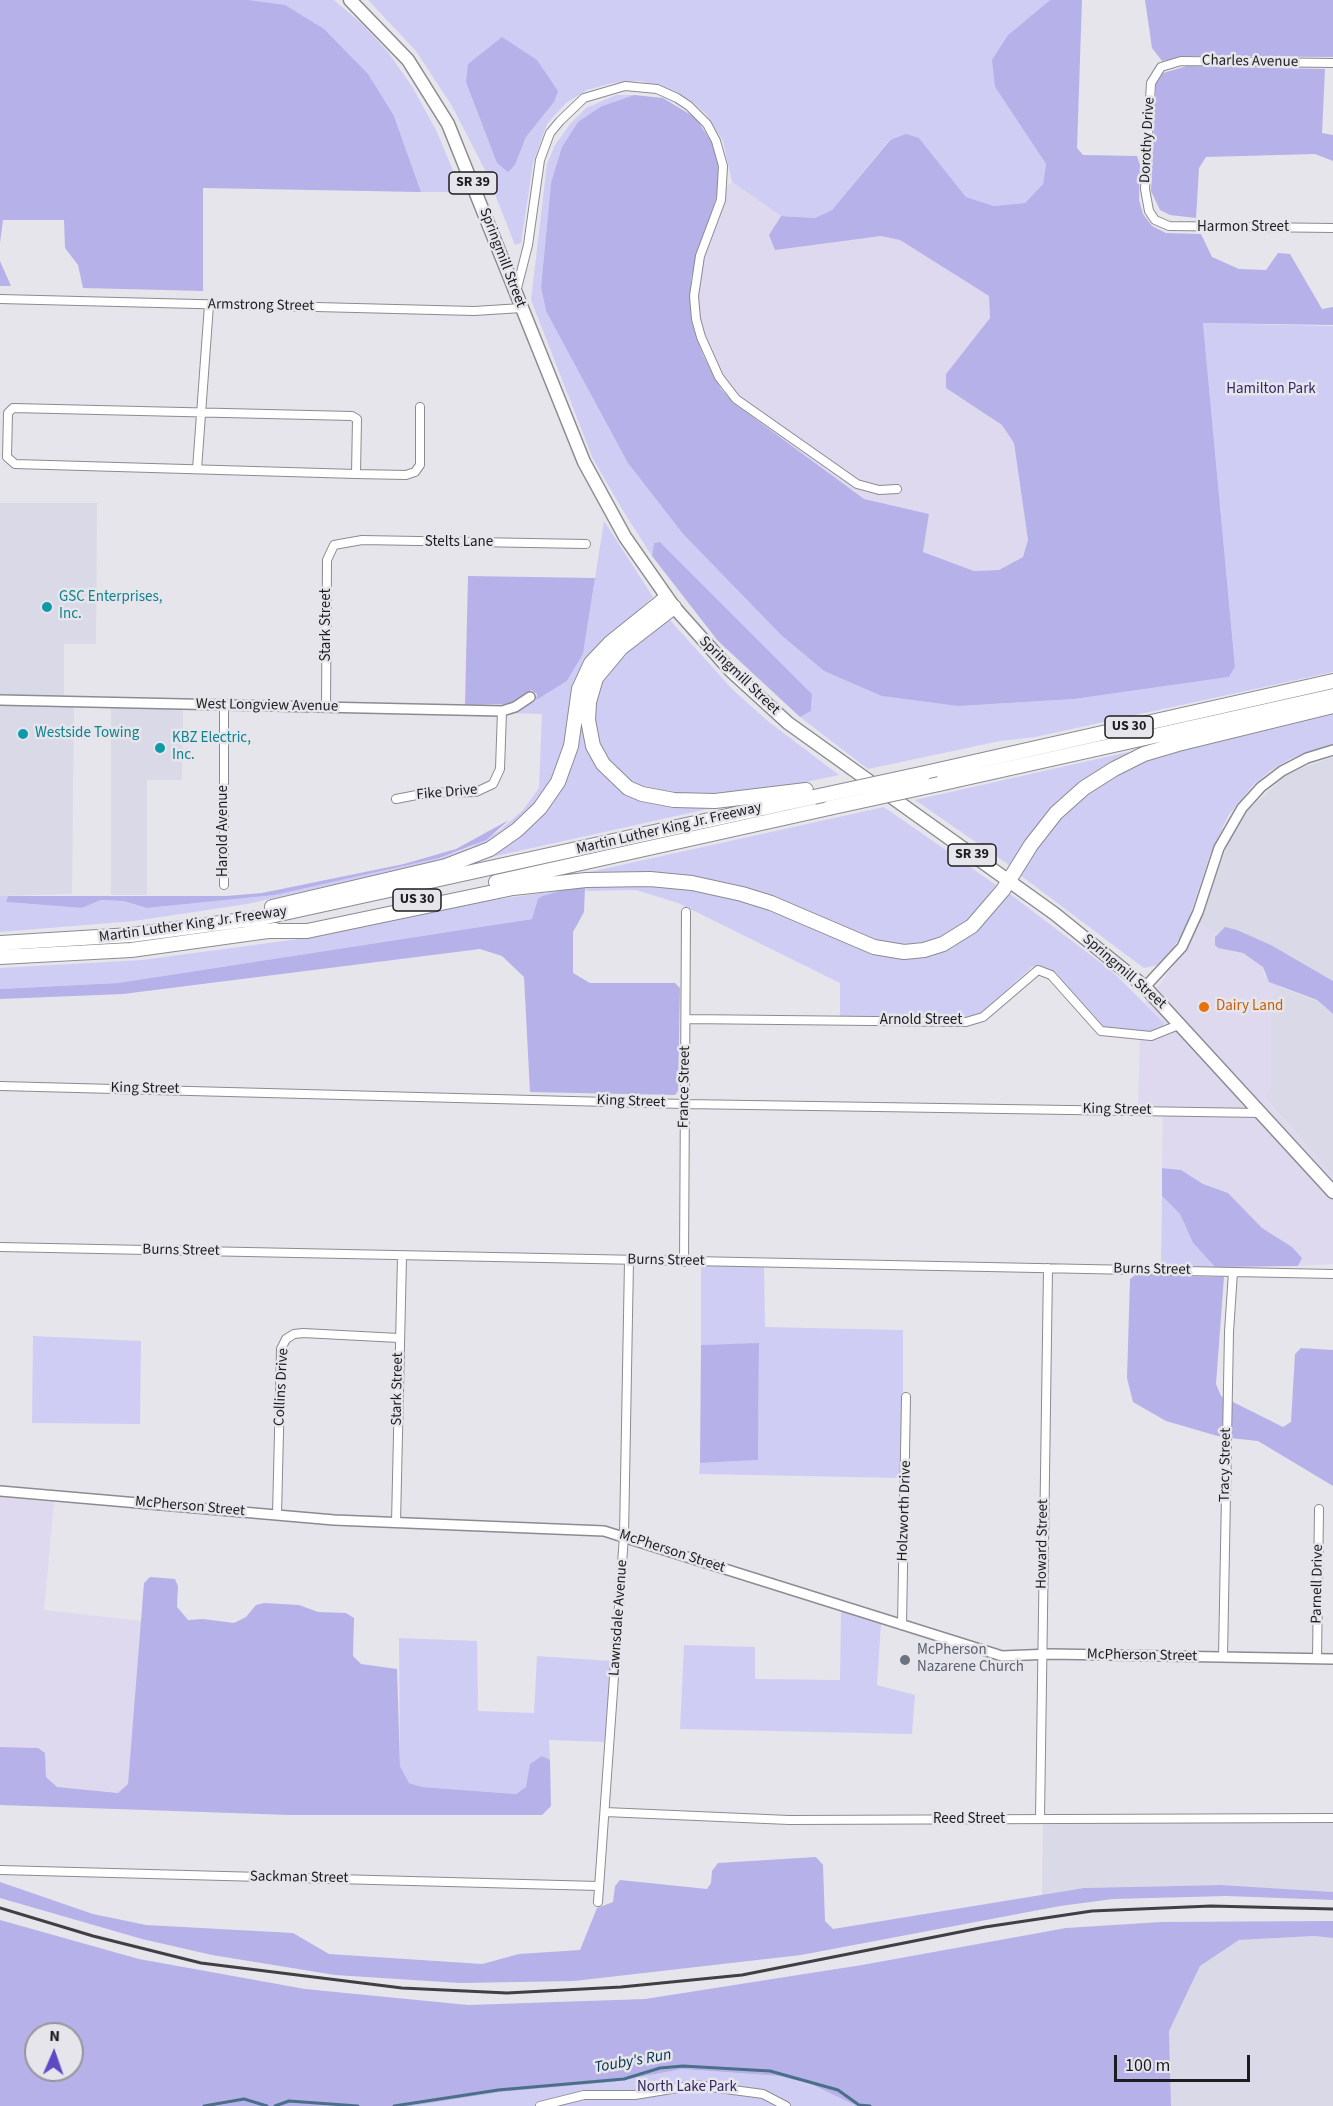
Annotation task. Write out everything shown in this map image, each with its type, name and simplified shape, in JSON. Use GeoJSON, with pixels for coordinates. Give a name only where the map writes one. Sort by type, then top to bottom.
{"type":"FeatureCollection","features":[{"type":"Feature","properties":{"kind":"highway"},"geometry":{"type":"LineString","coordinates":[[670,603],[621,648],[596,678],[589,702],[588,720],[593,746],[603,764],[628,788],[642,794],[674,801],[735,800],[810,794]]}},
{"type":"Feature","properties":{"kind":"highway"},"geometry":{"type":"LineString","coordinates":[[87,939],[124,929],[277,906],[401,877],[464,860],[503,841],[529,820],[558,782],[571,746],[579,689],[591,663],[610,643],[670,603]]}},
{"type":"Feature","properties":{"kind":"highway","name":"Martin Luther King Jr. Freeway"},"geometry":{"type":"LineString","coordinates":[[0,943],[87,939],[171,931],[291,912],[810,794],[1033,749],[1333,681]]}},
{"type":"Feature","properties":{"kind":"highway","name":"Martin Luther King Jr. Freeway"},"geometry":{"type":"LineString","coordinates":[[0,957],[131,950],[267,931],[1333,696]]}},
{"type":"Feature","properties":{"kind":"highway"},"geometry":{"type":"LineString","coordinates":[[267,931],[307,931],[513,888],[586,880],[650,879],[692,883],[742,894],[771,903],[874,946],[904,952],[924,950],[960,935],[982,916],[1056,813],[1084,788],[1114,769],[1144,754],[1178,744],[1333,706]]}},
{"type":"Feature","properties":{"kind":"main road","name":"Springmill Street"},"geometry":{"type":"LineString","coordinates":[[350,0],[404,55],[441,111],[459,149],[584,462],[625,537],[670,603],[731,671],[788,723],[1075,929],[1145,987],[1333,1192]]}},
{"type":"Feature","properties":{"kind":"street","name":"Charles Avenue"},"geometry":{"type":"LineString","coordinates":[[1167,64],[1196,61],[1333,63]]}},
{"type":"Feature","properties":{"kind":"street","name":"Dorothy Drive"},"geometry":{"type":"LineString","coordinates":[[1155,220],[1145,201],[1151,83],[1156,71],[1167,64]]}},
{"type":"Feature","properties":{"kind":"street"},"geometry":{"type":"LineString","coordinates":[[516,293],[528,245],[540,160],[550,133],[560,120],[584,98],[625,86],[657,89],[677,98],[689,106],[707,124],[716,141],[723,166],[721,200],[695,273],[694,302],[701,338],[719,377],[736,399],[857,484],[879,490],[897,489]]}},
{"type":"Feature","properties":{"kind":"street","name":"Harmon Street"},"geometry":{"type":"LineString","coordinates":[[1155,220],[1178,227],[1333,228]]}},
{"type":"Feature","properties":{"kind":"street","name":"Armstrong Street"},"geometry":{"type":"LineString","coordinates":[[0,299],[474,311],[522,308]]}},
{"type":"Feature","properties":{"kind":"street"},"geometry":{"type":"LineString","coordinates":[[197,469],[209,305]]}},
{"type":"Feature","properties":{"kind":"street"},"geometry":{"type":"LineString","coordinates":[[356,474],[355,417],[13,408],[8,413],[7,457],[15,464],[356,474],[406,475],[415,472],[421,457],[420,406]]}},
{"type":"Feature","properties":{"kind":"street","name":"Stelts Lane"},"geometry":{"type":"LineString","coordinates":[[334,545],[362,540],[586,544]]}},
{"type":"Feature","properties":{"kind":"street","name":"Stark Street"},"geometry":{"type":"LineString","coordinates":[[326,707],[327,560],[334,545]]}},
{"type":"Feature","properties":{"kind":"street","name":"West Longview Avenue"},"geometry":{"type":"LineString","coordinates":[[0,700],[502,711],[509,710],[530,697]]}},
{"type":"Feature","properties":{"kind":"street","name":"Harold Avenue"},"geometry":{"type":"LineString","coordinates":[[224,705],[224,885]]}},
{"type":"Feature","properties":{"kind":"street","name":"Fike Drive"},"geometry":{"type":"LineString","coordinates":[[396,799],[427,793],[476,792],[493,784],[500,769],[502,711]]}},
{"type":"Feature","properties":{"kind":"street"},"geometry":{"type":"LineString","coordinates":[[1145,987],[1182,947],[1194,923],[1219,848],[1242,808],[1260,787],[1282,771],[1308,758],[1333,750]]}},
{"type":"Feature","properties":{"kind":"street","name":"France Street"},"geometry":{"type":"LineString","coordinates":[[684,1262],[686,912]]}},
{"type":"Feature","properties":{"kind":"street","name":"Arnold Street"},"geometry":{"type":"LineString","coordinates":[[686,1019],[966,1022],[983,1017],[1038,970],[1048,973],[1056,980],[1101,1031],[1151,1036],[1181,1024]]}},
{"type":"Feature","properties":{"kind":"street","name":"King Street"},"geometry":{"type":"LineString","coordinates":[[0,1086],[685,1104],[1262,1113]]}},
{"type":"Feature","properties":{"kind":"street","name":"Burns Street"},"geometry":{"type":"LineString","coordinates":[[0,1247],[1333,1274]]}},
{"type":"Feature","properties":{"kind":"street","name":"Stark Street"},"geometry":{"type":"LineString","coordinates":[[396,1523],[402,1256]]}},
{"type":"Feature","properties":{"kind":"street","name":"Lawnsdale Avenue"},"geometry":{"type":"LineString","coordinates":[[598,1902],[624,1536],[629,1261]]}},
{"type":"Feature","properties":{"kind":"street","name":"Howard Street"},"geometry":{"type":"LineString","coordinates":[[1040,1819],[1048,1268]]}},
{"type":"Feature","properties":{"kind":"street","name":"Tracy Street"},"geometry":{"type":"LineString","coordinates":[[1223,1657],[1229,1332],[1233,1272]]}},
{"type":"Feature","properties":{"kind":"street","name":"Collins Drive"},"geometry":{"type":"LineString","coordinates":[[277,1515],[283,1342],[289,1336],[303,1333],[399,1338]]}},
{"type":"Feature","properties":{"kind":"street","name":"Holzworth Drive"},"geometry":{"type":"LineString","coordinates":[[902,1625],[906,1397]]}},
{"type":"Feature","properties":{"kind":"street","name":"McPherson Street"},"geometry":{"type":"LineString","coordinates":[[0,1491],[396,1523],[604,1531],[1002,1656],[1333,1659]]}},
{"type":"Feature","properties":{"kind":"street","name":"Parnell Drive"},"geometry":{"type":"LineString","coordinates":[[1317,1659],[1319,1509]]}},
{"type":"Feature","properties":{"kind":"street","name":"Reed Street"},"geometry":{"type":"LineString","coordinates":[[605,1812],[789,1820],[1333,1818]]}},
{"type":"Feature","properties":{"kind":"street","name":"Sackman Street"},"geometry":{"type":"LineString","coordinates":[[0,1870],[598,1886]]}},
{"type":"Feature","properties":{"kind":"street"},"geometry":{"type":"LineString","coordinates":[[540,2106],[584,2095],[635,2095],[696,2085],[763,2094],[786,2106]]}},
{"type":"Feature","properties":{"kind":"shaded area"},"geometry":{"type":"Polygon","coordinates":[[[0,0],[248,0],[285,5],[324,29],[368,74],[394,116],[421,192],[203,188],[203,291],[83,288],[78,265],[65,248],[64,220],[3,220],[0,243],[0,0]]]}},
{"type":"Feature","properties":{"kind":"shaded area"},"geometry":{"type":"Polygon","coordinates":[[[1050,0],[1082,0],[1077,148],[1083,155],[1137,156],[1140,165],[1139,200],[1143,214],[1152,226],[1166,233],[1201,234],[1212,257],[1239,269],[1266,270],[1278,253],[1290,254],[1322,309],[1333,307],[1333,325],[1203,323],[1235,667],[1229,677],[1074,699],[959,706],[882,696],[824,671],[781,635],[684,535],[628,463],[546,311],[541,287],[551,183],[562,147],[578,122],[602,106],[634,95],[663,98],[696,118],[712,143],[720,173],[717,195],[691,278],[691,320],[703,355],[721,389],[735,404],[864,499],[929,514],[923,552],[974,571],[999,570],[1023,557],[1028,540],[1014,443],[1002,425],[946,388],[946,374],[990,318],[989,296],[900,240],[881,236],[775,250],[769,235],[781,216],[815,218],[832,210],[890,140],[906,134],[919,138],[966,197],[994,206],[1025,203],[1043,184],[1046,164],[995,87],[992,60],[1008,35],[1050,0]]]}},
{"type":"Feature","properties":{"kind":"shaded area"},"geometry":{"type":"Polygon","coordinates":[[[1145,0],[1333,0],[1333,57],[1193,56],[1162,61],[1152,48],[1145,0]]]}},
{"type":"Feature","properties":{"kind":"shaded area"},"geometry":{"type":"Polygon","coordinates":[[[502,37],[537,60],[558,91],[554,102],[526,137],[515,165],[508,172],[497,163],[466,82],[468,64],[502,37]]]}},
{"type":"Feature","properties":{"kind":"shaded area"},"geometry":{"type":"Polygon","coordinates":[[[1187,66],[1325,69],[1322,133],[1333,135],[1333,161],[1315,154],[1206,157],[1199,168],[1196,218],[1170,215],[1160,210],[1151,191],[1156,84],[1163,73],[1187,66]]]}},
{"type":"Feature","properties":{"kind":"shaded area"},"geometry":{"type":"Polygon","coordinates":[[[732,182],[781,216],[769,235],[775,249],[881,236],[900,240],[989,296],[990,318],[946,374],[946,388],[1002,425],[1014,443],[1028,540],[1023,557],[999,570],[974,571],[923,552],[929,514],[864,499],[735,404],[721,389],[703,355],[691,320],[691,278],[717,195],[732,182]]]}},
{"type":"Feature","properties":{"kind":"shaded area"},"geometry":{"type":"Polygon","coordinates":[[[0,261],[11,286],[0,286],[0,261]]]}},
{"type":"Feature","properties":{"kind":"shaded area"},"geometry":{"type":"Polygon","coordinates":[[[0,503],[97,503],[96,644],[64,644],[64,702],[74,703],[72,894],[0,896],[0,503]]]}},
{"type":"Feature","properties":{"kind":"shaded area"},"geometry":{"type":"Polygon","coordinates":[[[660,542],[812,694],[811,711],[800,717],[718,641],[652,556],[654,543],[660,542]]]}},
{"type":"Feature","properties":{"kind":"shaded area"},"geometry":{"type":"Polygon","coordinates":[[[468,576],[595,578],[583,654],[567,681],[536,700],[537,694],[531,690],[510,704],[465,705],[468,576]]]}},
{"type":"Feature","properties":{"kind":"shaded area"},"geometry":{"type":"Polygon","coordinates":[[[111,704],[183,705],[182,780],[147,780],[147,895],[111,895],[111,704]]]}},
{"type":"Feature","properties":{"kind":"shaded area"},"geometry":{"type":"Polygon","coordinates":[[[1333,757],[1333,981],[1271,945],[1237,930],[1225,928],[1217,934],[1199,924],[1228,843],[1248,810],[1284,777],[1333,757]]]}},
{"type":"Feature","properties":{"kind":"shaded area"},"geometry":{"type":"Polygon","coordinates":[[[509,820],[486,840],[439,858],[275,895],[147,908],[123,901],[101,900],[82,908],[6,902],[8,896],[226,896],[262,893],[404,864],[456,849],[509,820]]]}},
{"type":"Feature","properties":{"kind":"shaded area"},"geometry":{"type":"Polygon","coordinates":[[[585,887],[584,912],[573,932],[573,973],[590,983],[675,983],[680,988],[678,1091],[675,1095],[530,1092],[524,977],[502,956],[480,949],[123,994],[0,999],[0,989],[118,983],[532,919],[538,899],[542,896],[585,887]]]}},
{"type":"Feature","properties":{"kind":"shaded area"},"geometry":{"type":"Polygon","coordinates":[[[1199,924],[1217,934],[1215,945],[1218,948],[1243,953],[1263,967],[1265,976],[1282,988],[1271,998],[1271,1091],[1265,1099],[1333,1176],[1333,1264],[1298,1266],[1302,1258],[1292,1247],[1262,1228],[1228,1193],[1203,1184],[1181,1170],[1162,1168],[1163,1107],[1138,1104],[1140,1034],[1164,1023],[1145,1003],[1182,955],[1199,924]]]}},
{"type":"Feature","properties":{"kind":"shaded area"},"geometry":{"type":"Polygon","coordinates":[[[1225,927],[1271,945],[1333,981],[1333,1014],[1317,1000],[1269,982],[1263,967],[1243,953],[1218,948],[1215,945],[1215,937],[1225,927]]]}},
{"type":"Feature","properties":{"kind":"shaded area"},"geometry":{"type":"Polygon","coordinates":[[[1282,988],[1317,1001],[1333,1014],[1333,1176],[1265,1098],[1271,1090],[1271,998],[1282,988]]]}},
{"type":"Feature","properties":{"kind":"shaded area"},"geometry":{"type":"Polygon","coordinates":[[[1162,1168],[1181,1170],[1203,1184],[1228,1193],[1262,1228],[1292,1247],[1302,1258],[1298,1266],[1215,1267],[1193,1243],[1180,1214],[1162,1196],[1162,1168]]]}},
{"type":"Feature","properties":{"kind":"shaded area"},"geometry":{"type":"Polygon","coordinates":[[[1135,1275],[1224,1277],[1216,1384],[1221,1396],[1283,1427],[1291,1422],[1295,1354],[1301,1348],[1333,1350],[1333,1486],[1258,1441],[1221,1437],[1166,1421],[1133,1402],[1127,1378],[1130,1279],[1135,1275]]]}},
{"type":"Feature","properties":{"kind":"shaded area"},"geometry":{"type":"Polygon","coordinates":[[[759,1343],[758,1460],[700,1463],[701,1345],[759,1343]]]}},
{"type":"Feature","properties":{"kind":"shaded area"},"geometry":{"type":"Polygon","coordinates":[[[0,1497],[54,1502],[44,1610],[142,1621],[128,1784],[118,1793],[57,1787],[46,1777],[45,1754],[38,1748],[0,1747],[0,1497]]]}},
{"type":"Feature","properties":{"kind":"shaded area"},"geometry":{"type":"Polygon","coordinates":[[[150,1577],[175,1579],[178,1586],[177,1607],[188,1620],[203,1619],[234,1623],[246,1617],[256,1605],[264,1603],[299,1605],[318,1612],[346,1613],[354,1618],[353,1656],[361,1664],[397,1669],[400,1766],[409,1783],[422,1787],[516,1794],[526,1787],[530,1764],[542,1756],[550,1760],[551,1806],[542,1815],[290,1815],[0,1805],[0,1747],[38,1748],[45,1753],[46,1777],[57,1787],[118,1793],[128,1784],[144,1583],[150,1577]]]}},
{"type":"Feature","properties":{"kind":"shaded area"},"geometry":{"type":"Polygon","coordinates":[[[1333,1816],[1333,1892],[1221,1885],[1084,1888],[1042,1895],[1043,1823],[1333,1816]]]}},
{"type":"Feature","properties":{"kind":"shaded area"},"geometry":{"type":"Polygon","coordinates":[[[816,1857],[823,1865],[825,1921],[833,1929],[1084,1888],[1221,1885],[1333,1892],[1333,1900],[1227,1896],[1113,1899],[1060,1906],[801,1955],[574,1981],[460,1983],[335,1975],[212,1955],[142,1939],[0,1898],[0,1882],[93,1914],[146,1925],[293,1933],[329,1954],[482,1964],[519,1954],[580,1950],[597,1908],[613,1902],[615,1886],[620,1880],[707,1889],[711,1883],[712,1871],[718,1863],[816,1857]]]}},
{"type":"Feature","properties":{"kind":"shaded area"},"geometry":{"type":"Polygon","coordinates":[[[0,1920],[139,1959],[305,1989],[468,2005],[645,1999],[862,1965],[1066,1928],[1161,1922],[1333,1921],[1333,1938],[1314,1936],[1239,1940],[1200,1966],[1169,2031],[1171,2106],[857,2106],[811,2084],[779,2076],[682,2069],[613,2082],[501,2092],[411,2106],[0,2106],[0,1920]]]}},
{"type":"Feature","properties":{"kind":"shaded area"},"geometry":{"type":"Polygon","coordinates":[[[1314,1936],[1333,1938],[1333,2106],[1171,2106],[1169,2031],[1200,1966],[1239,1940],[1314,1936]]]}},
{"type":"Feature","properties":{"kind":"green space"},"geometry":{"type":"Polygon","coordinates":[[[248,0],[334,0],[362,24],[388,52],[413,88],[437,132],[462,192],[421,192],[394,116],[248,0]]]}},
{"type":"Feature","properties":{"kind":"green space"},"geometry":{"type":"Polygon","coordinates":[[[368,0],[1050,0],[1008,35],[995,87],[1046,164],[1043,184],[1025,203],[994,206],[966,197],[919,138],[889,140],[832,210],[815,218],[781,216],[732,182],[723,141],[706,114],[690,100],[657,85],[640,81],[613,83],[587,90],[566,103],[547,124],[533,163],[521,243],[515,245],[487,174],[452,106],[416,51],[368,0]],[[537,60],[507,172],[515,165],[526,137],[554,102],[537,60]]]}},
{"type":"Feature","properties":{"kind":"green space","name":"Hamilton Park"},"geometry":{"type":"Polygon","coordinates":[[[616,95],[634,95],[602,106],[551,183],[541,287],[546,311],[684,535],[781,635],[824,671],[959,706],[1074,699],[1229,677],[1235,667],[1203,323],[1333,326],[1333,672],[1035,737],[1000,741],[868,769],[800,717],[811,711],[812,694],[660,542],[654,543],[652,556],[593,459],[531,300],[547,164],[555,145],[570,124],[586,108],[616,95]]]}},
{"type":"Feature","properties":{"kind":"green space"},"geometry":{"type":"Polygon","coordinates":[[[604,521],[653,597],[590,654],[574,684],[567,736],[554,779],[530,812],[494,840],[441,860],[247,904],[134,921],[0,932],[0,896],[8,896],[6,902],[82,908],[101,900],[123,901],[147,908],[275,895],[439,858],[471,847],[499,831],[523,810],[539,788],[542,714],[511,713],[567,681],[583,654],[604,521]]]}},
{"type":"Feature","properties":{"kind":"green space"},"geometry":{"type":"Polygon","coordinates":[[[669,619],[733,690],[769,722],[839,775],[792,785],[684,796],[633,786],[609,762],[596,737],[594,704],[606,672],[621,656],[669,619]]]}},
{"type":"Feature","properties":{"kind":"green space"},"geometry":{"type":"Polygon","coordinates":[[[1333,712],[1333,744],[1290,759],[1270,771],[1253,785],[1228,816],[1210,855],[1186,927],[1167,958],[1158,965],[1144,968],[1020,875],[1044,836],[1059,819],[1076,803],[1114,776],[1138,764],[1174,752],[1333,712]]]}},
{"type":"Feature","properties":{"kind":"green space"},"geometry":{"type":"Polygon","coordinates":[[[579,722],[582,722],[587,748],[601,772],[620,789],[639,800],[669,806],[712,808],[487,858],[528,829],[541,816],[579,722]]]}},
{"type":"Feature","properties":{"kind":"green space"},"geometry":{"type":"Polygon","coordinates":[[[1128,752],[1130,756],[1035,830],[1009,865],[915,800],[1128,752]]]}},
{"type":"Feature","properties":{"kind":"green space"},"geometry":{"type":"Polygon","coordinates":[[[884,807],[996,885],[973,917],[948,936],[915,945],[880,943],[749,890],[718,881],[676,875],[585,876],[585,873],[884,807]]]}},
{"type":"Feature","properties":{"kind":"green space"},"geometry":{"type":"Polygon","coordinates":[[[661,885],[716,893],[769,909],[889,957],[916,957],[955,946],[982,924],[1010,894],[1113,972],[1164,1023],[1161,1029],[1150,1033],[1100,1028],[1057,974],[1042,966],[1032,967],[981,1013],[964,1018],[840,1018],[840,983],[678,903],[636,890],[586,891],[585,887],[661,885]]]}},
{"type":"Feature","properties":{"kind":"green space"},"geometry":{"type":"Polygon","coordinates":[[[563,890],[542,896],[532,919],[118,983],[0,989],[0,968],[142,960],[306,938],[465,904],[563,890]]]}},
{"type":"Feature","properties":{"kind":"green space"},"geometry":{"type":"Polygon","coordinates":[[[1162,1196],[1180,1214],[1193,1243],[1215,1267],[1161,1267],[1162,1196]]]}},
{"type":"Feature","properties":{"kind":"green space"},"geometry":{"type":"Polygon","coordinates":[[[701,1263],[764,1267],[765,1327],[903,1330],[903,1478],[699,1474],[700,1463],[758,1460],[759,1344],[701,1345],[701,1263]]]}},
{"type":"Feature","properties":{"kind":"green space"},"geometry":{"type":"Polygon","coordinates":[[[33,1336],[141,1341],[140,1424],[32,1423],[33,1336]]]}},
{"type":"Feature","properties":{"kind":"green space"},"geometry":{"type":"Polygon","coordinates":[[[841,1611],[881,1624],[877,1685],[915,1695],[912,1734],[680,1729],[684,1645],[755,1647],[755,1679],[840,1680],[841,1611]]]}},
{"type":"Feature","properties":{"kind":"green space"},"geometry":{"type":"Polygon","coordinates":[[[399,1638],[477,1641],[478,1711],[534,1713],[537,1656],[612,1661],[607,1742],[549,1740],[550,1760],[542,1756],[526,1787],[516,1794],[422,1787],[409,1783],[400,1766],[399,1638]]]}},
{"type":"Feature","properties":{"kind":"green space","name":"North Lake Park"},"geometry":{"type":"Polygon","coordinates":[[[682,2069],[779,2076],[811,2084],[857,2106],[411,2106],[501,2092],[613,2082],[682,2069]]]}},
{"type":"Feature","properties":{"kind":"waterway","name":"Touby's Run"},"geometry":{"type":"LineString","coordinates":[[394,2106],[498,2090],[624,2079],[660,2068],[683,2066],[770,2071],[838,2090],[859,2105],[870,2106]]}},
{"type":"Feature","properties":{"kind":"waterway","name":"Touby's Run"},"geometry":{"type":"LineString","coordinates":[[204,2106],[244,2099],[267,2106]]}},
{"type":"Feature","properties":{"kind":"waterway","name":"Touby's Run"},"geometry":{"type":"LineString","coordinates":[[275,2106],[289,2101],[358,2106]]}},
{"type":"Feature","properties":{"kind":"railway"},"geometry":{"type":"LineString","coordinates":[[0,1908],[93,1936],[201,1963],[402,1988],[507,1993],[621,1987],[742,1975],[985,1927],[1092,1911],[1211,1906],[1333,1909]]}},
{"type":"Feature","properties":{"kind":"place","name":"GSC Enterprises, Inc."},"geometry":{"type":"Point","coordinates":[47,607]}},
{"type":"Feature","properties":{"kind":"place","name":"Westside Towing"},"geometry":{"type":"Point","coordinates":[23,734]}},
{"type":"Feature","properties":{"kind":"place","name":"KBZ Electric, Inc."},"geometry":{"type":"Point","coordinates":[160,748]}},
{"type":"Feature","properties":{"kind":"place","name":"Dairy Land"},"geometry":{"type":"Point","coordinates":[1204,1007]}},
{"type":"Feature","properties":{"kind":"place","name":"McPherson Nazarene Church"},"geometry":{"type":"Point","coordinates":[905,1660]}}]}
